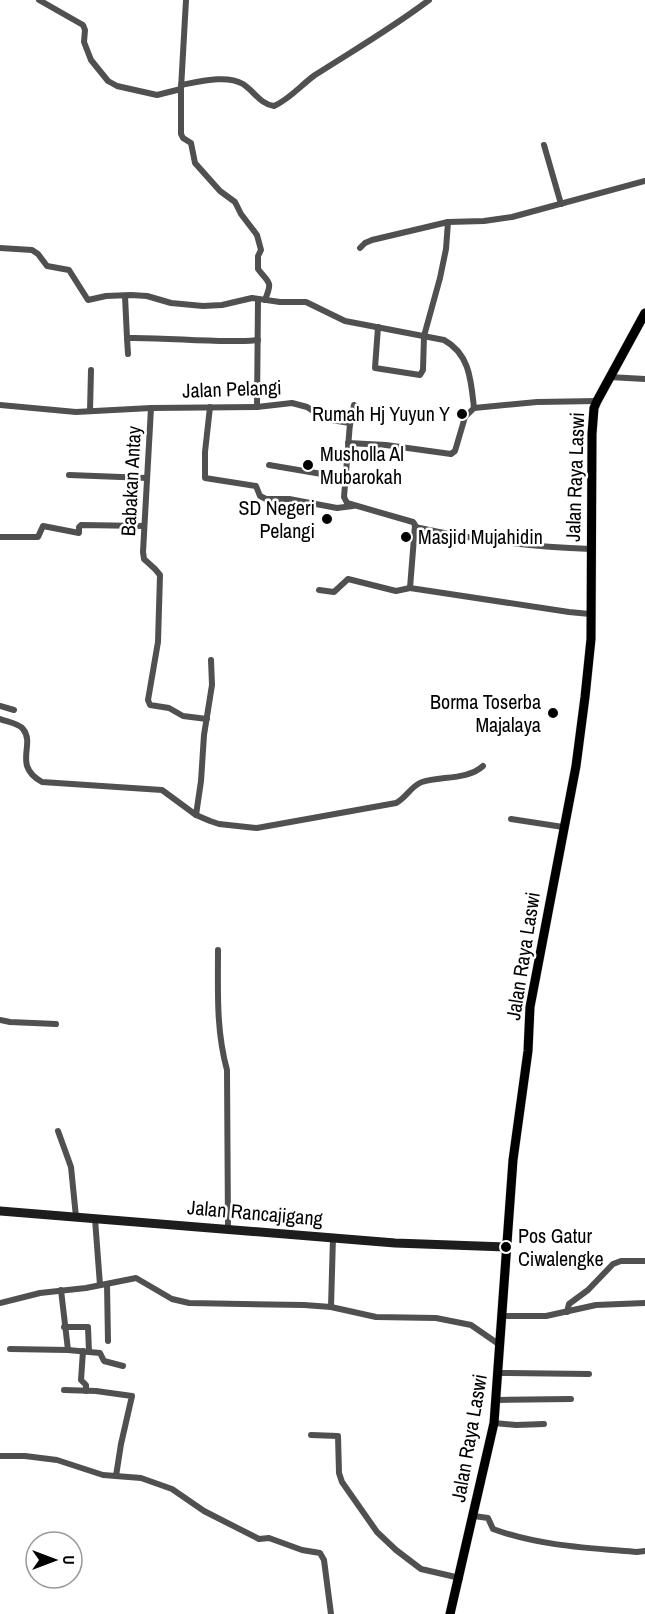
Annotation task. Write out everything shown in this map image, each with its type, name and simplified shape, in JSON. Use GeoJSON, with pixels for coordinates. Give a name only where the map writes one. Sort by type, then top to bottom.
{"type":"FeatureCollection","features":[{"type":"Feature","properties":{"kind":"main road","name":"Jalan Raya Laswi"},"geometry":{"type":"LineString","coordinates":[[450,1614],[494,1422],[513,1161],[528,1051],[530,1007],[581,735],[591,639],[594,408],[645,313]]}},
{"type":"Feature","properties":{"kind":"main road","name":"Jalan Rancajigang"},"geometry":{"type":"LineString","coordinates":[[0,1211],[453,1246],[506,1247]]}},
{"type":"Feature","properties":{"kind":"street"},"geometry":{"type":"LineString","coordinates":[[39,0],[83,25],[84,42],[91,60],[102,76],[112,84],[157,95],[199,81],[236,81],[264,103],[274,106],[317,74],[393,27],[429,0]]}},
{"type":"Feature","properties":{"kind":"street"},"geometry":{"type":"LineString","coordinates":[[186,0],[181,134],[191,143],[195,163],[217,188],[235,202],[257,235],[261,250],[258,256],[258,269],[270,281],[270,287],[262,299],[258,340],[257,406]]}},
{"type":"Feature","properties":{"kind":"street"},"geometry":{"type":"LineString","coordinates":[[544,146],[561,204]]}},
{"type":"Feature","properties":{"kind":"street"},"geometry":{"type":"LineString","coordinates":[[360,249],[372,240],[447,222],[484,221],[512,217],[645,181]]}},
{"type":"Feature","properties":{"kind":"street"},"geometry":{"type":"LineString","coordinates":[[378,327],[374,366],[377,369],[420,375],[423,370],[424,336],[446,249],[447,222]]}},
{"type":"Feature","properties":{"kind":"street"},"geometry":{"type":"LineString","coordinates":[[0,248],[32,250],[47,266],[69,270],[88,300],[106,296],[147,296],[171,303],[202,306],[222,305],[245,299],[310,303],[345,321],[444,340],[456,347],[462,354],[471,382],[474,408]]}},
{"type":"Feature","properties":{"kind":"street"},"geometry":{"type":"LineString","coordinates":[[125,296],[128,354]]}},
{"type":"Feature","properties":{"kind":"street"},"geometry":{"type":"LineString","coordinates":[[128,338],[234,342],[258,340]]}},
{"type":"Feature","properties":{"kind":"street"},"geometry":{"type":"LineString","coordinates":[[90,411],[91,370]]}},
{"type":"Feature","properties":{"kind":"street"},"geometry":{"type":"LineString","coordinates":[[609,377],[645,379]]}},
{"type":"Feature","properties":{"kind":"street"},"geometry":{"type":"LineString","coordinates":[[348,443],[386,445],[451,454],[455,451],[465,417],[474,408],[537,402],[597,401]]}},
{"type":"Feature","properties":{"kind":"street","name":"Jalan Pelangi"},"geometry":{"type":"LineString","coordinates":[[0,405],[76,412],[297,404],[307,407],[325,419],[348,422],[350,425]]}},
{"type":"Feature","properties":{"kind":"street"},"geometry":{"type":"LineString","coordinates":[[354,405],[348,443],[345,500],[354,506],[413,522],[416,527],[410,588]]}},
{"type":"Feature","properties":{"kind":"street"},"geometry":{"type":"LineString","coordinates":[[210,407],[205,452],[206,478],[256,486],[260,496],[266,499],[289,499],[337,508],[354,506]]}},
{"type":"Feature","properties":{"kind":"street","name":"Babakan Antay"},"geometry":{"type":"LineString","coordinates":[[151,408],[144,559],[160,575],[158,642],[150,680],[149,702],[150,705],[169,708],[183,716],[207,719]]}},
{"type":"Feature","properties":{"kind":"street"},"geometry":{"type":"LineString","coordinates":[[269,465],[345,478]]}},
{"type":"Feature","properties":{"kind":"street"},"geometry":{"type":"LineString","coordinates":[[69,475],[147,478]]}},
{"type":"Feature","properties":{"kind":"street"},"geometry":{"type":"LineString","coordinates":[[0,537],[38,537],[42,526],[79,533],[81,525],[144,526]]}},
{"type":"Feature","properties":{"kind":"street"},"geometry":{"type":"LineString","coordinates":[[416,527],[448,535],[591,549]]}},
{"type":"Feature","properties":{"kind":"street"},"geometry":{"type":"LineString","coordinates":[[319,590],[334,592],[348,579],[396,591],[410,588],[590,614]]}},
{"type":"Feature","properties":{"kind":"street"},"geometry":{"type":"LineString","coordinates":[[196,814],[203,742],[213,681],[211,660]]}},
{"type":"Feature","properties":{"kind":"street"},"geometry":{"type":"LineString","coordinates":[[0,706],[14,710]]}},
{"type":"Feature","properties":{"kind":"street"},"geometry":{"type":"LineString","coordinates":[[0,719],[17,725],[23,730],[28,769],[34,778],[42,782],[162,790],[196,814],[219,824],[257,828],[396,803],[405,798],[420,782],[464,774],[479,770],[483,766]]}},
{"type":"Feature","properties":{"kind":"street"},"geometry":{"type":"LineString","coordinates":[[511,819],[563,827]]}},
{"type":"Feature","properties":{"kind":"street"},"geometry":{"type":"LineString","coordinates":[[218,950],[218,1019],[226,1070],[228,1229]]}},
{"type":"Feature","properties":{"kind":"street"},"geometry":{"type":"LineString","coordinates":[[0,1020],[56,1024]]}},
{"type":"Feature","properties":{"kind":"street"},"geometry":{"type":"LineString","coordinates":[[58,1131],[72,1169],[76,1217]]}},
{"type":"Feature","properties":{"kind":"street"},"geometry":{"type":"LineString","coordinates":[[95,1219],[108,1341]]}},
{"type":"Feature","properties":{"kind":"street"},"geometry":{"type":"LineString","coordinates":[[331,1307],[333,1237]]}},
{"type":"Feature","properties":{"kind":"street"},"geometry":{"type":"LineString","coordinates":[[567,1310],[613,1264],[621,1261],[645,1261]]}},
{"type":"Feature","properties":{"kind":"street"},"geometry":{"type":"LineString","coordinates":[[0,1303],[102,1281],[136,1278],[166,1296],[189,1303],[294,1304],[331,1307],[376,1317],[429,1317],[464,1322],[500,1345]]}},
{"type":"Feature","properties":{"kind":"street"},"geometry":{"type":"LineString","coordinates":[[61,1290],[68,1350]]}},
{"type":"Feature","properties":{"kind":"street"},"geometry":{"type":"LineString","coordinates":[[502,1316],[546,1316],[596,1305],[645,1303]]}},
{"type":"Feature","properties":{"kind":"street"},"geometry":{"type":"LineString","coordinates":[[64,1327],[88,1327],[81,1380],[86,1386],[86,1391]]}},
{"type":"Feature","properties":{"kind":"street"},"geometry":{"type":"LineString","coordinates":[[10,1349],[100,1353],[104,1361],[123,1366]]}},
{"type":"Feature","properties":{"kind":"street"},"geometry":{"type":"LineString","coordinates":[[499,1373],[589,1374]]}},
{"type":"Feature","properties":{"kind":"street"},"geometry":{"type":"LineString","coordinates":[[64,1390],[132,1396],[116,1476]]}},
{"type":"Feature","properties":{"kind":"street"},"geometry":{"type":"LineString","coordinates":[[497,1400],[571,1399]]}},
{"type":"Feature","properties":{"kind":"street"},"geometry":{"type":"LineString","coordinates":[[494,1422],[516,1425],[544,1424]]}},
{"type":"Feature","properties":{"kind":"street"},"geometry":{"type":"LineString","coordinates":[[311,1435],[338,1436],[339,1473],[342,1482],[377,1532],[417,1567],[460,1578]]}},
{"type":"Feature","properties":{"kind":"street"},"geometry":{"type":"LineString","coordinates":[[0,1456],[57,1460],[103,1475],[141,1478],[165,1485],[204,1511],[259,1539],[269,1538],[302,1550],[320,1553],[324,1560],[332,1614]]}},
{"type":"Feature","properties":{"kind":"street"},"geometry":{"type":"LineString","coordinates":[[474,1516],[489,1519],[495,1530],[519,1538],[570,1546],[645,1551]]}},
{"type":"Feature","properties":{"kind":"place","name":"Rumah Hj Yuyun Y"},"geometry":{"type":"Point","coordinates":[462,414]}},
{"type":"Feature","properties":{"kind":"place","name":"Musholla Al Mubarokah"},"geometry":{"type":"Point","coordinates":[308,465]}},
{"type":"Feature","properties":{"kind":"place","name":"SD Negeri Pelangi"},"geometry":{"type":"Point","coordinates":[327,519]}},
{"type":"Feature","properties":{"kind":"place","name":"Masjid Mujahidin"},"geometry":{"type":"Point","coordinates":[406,537]}},
{"type":"Feature","properties":{"kind":"place","name":"Borma Toserba Majalaya"},"geometry":{"type":"Point","coordinates":[553,713]}},
{"type":"Feature","properties":{"kind":"place","name":"Pos Gatur Ciwalengke"},"geometry":{"type":"Point","coordinates":[506,1247]}}]}
